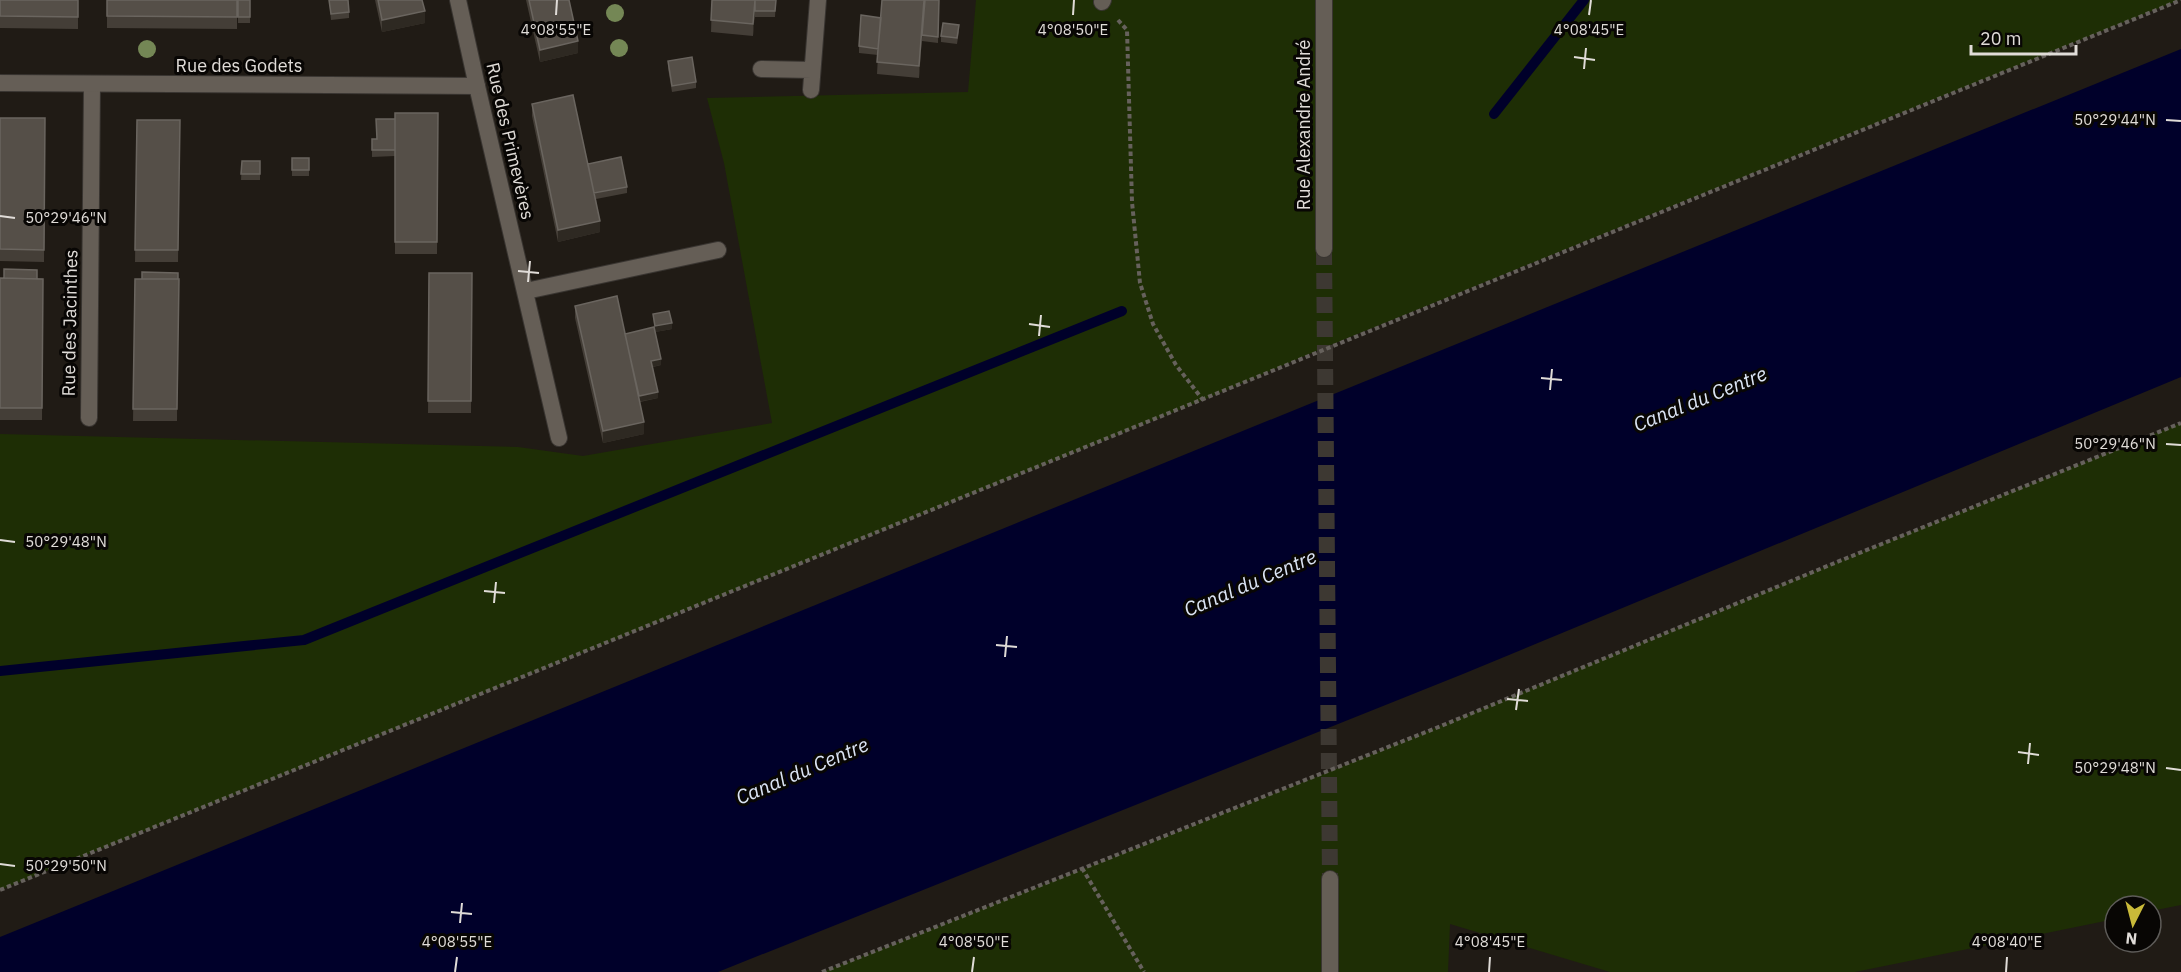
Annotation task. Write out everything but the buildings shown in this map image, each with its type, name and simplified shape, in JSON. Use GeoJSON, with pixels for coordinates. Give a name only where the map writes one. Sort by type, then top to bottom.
{"type":"FeatureCollection","features":[{"type":"Feature","properties":{"kind":"street","name":"Rue des Primevères"},"geometry":{"type":"LineString","coordinates":[[458,0],[558,438]]}},
{"type":"Feature","properties":{"kind":"street"},"geometry":{"type":"LineString","coordinates":[[811,90],[818,0]]}},
{"type":"Feature","properties":{"kind":"street","name":"Rue Alexandre André"},"geometry":{"type":"LineString","coordinates":[[1324,0],[1324,249]]}},
{"type":"Feature","properties":{"kind":"street"},"geometry":{"type":"LineString","coordinates":[[761,69],[812,70]]}},
{"type":"Feature","properties":{"kind":"street","name":"Rue des Godets"},"geometry":{"type":"LineString","coordinates":[[0,83],[477,86]]}},
{"type":"Feature","properties":{"kind":"street","name":"Rue des Jacinthes"},"geometry":{"type":"LineString","coordinates":[[89,418],[92,85]]}},
{"type":"Feature","properties":{"kind":"street"},"geometry":{"type":"LineString","coordinates":[[526,291],[718,250]]}},
{"type":"Feature","properties":{"kind":"street"},"geometry":{"type":"LineString","coordinates":[[1330,879],[1330,972]]}},
{"type":"Feature","properties":{"kind":"path"},"geometry":{"type":"LineString","coordinates":[[0,890],[2181,0]]}},
{"type":"Feature","properties":{"kind":"path"},"geometry":{"type":"LineString","coordinates":[[1102,1],[1127,30],[1131,202],[1140,284],[1152,324],[1176,365],[1203,400]]}},
{"type":"Feature","properties":{"kind":"path"},"geometry":{"type":"LineString","coordinates":[[822,972],[1441,726],[2181,423]]}},
{"type":"Feature","properties":{"kind":"path"},"geometry":{"type":"LineString","coordinates":[[1082,868],[1144,972]]}},
{"type":"Feature","properties":{"kind":"green space"},"geometry":{"type":"Polygon","coordinates":[[[976,0],[2179,0],[0,890],[0,434],[518,447],[583,456],[772,423],[724,163],[707,98],[968,92],[976,0]]]}},
{"type":"Feature","properties":{"kind":"green space"},"geometry":{"type":"Polygon","coordinates":[[[2181,423],[2181,905],[2163,909],[2163,894],[2103,894],[2103,921],[1855,972],[1610,972],[1450,924],[1448,972],[822,972],[1331,771],[2181,423]]]}},
{"type":"Feature","properties":{"kind":"water","name":"Canal du Centre"},"geometry":{"type":"Polygon","coordinates":[[[2181,49],[2181,377],[1463,674],[718,972],[0,972],[0,937],[2181,49]]]}},
{"type":"Feature","properties":{"kind":"waterway"},"geometry":{"type":"LineString","coordinates":[[1494,114],[1584,0]]}},
{"type":"Feature","properties":{"kind":"waterway"},"geometry":{"type":"LineString","coordinates":[[0,671],[304,640],[1122,311]]}},
{"type":"Feature","properties":{"kind":"tunnel"},"geometry":{"type":"LineString","coordinates":[[1324,249],[1330,879]]}}]}
